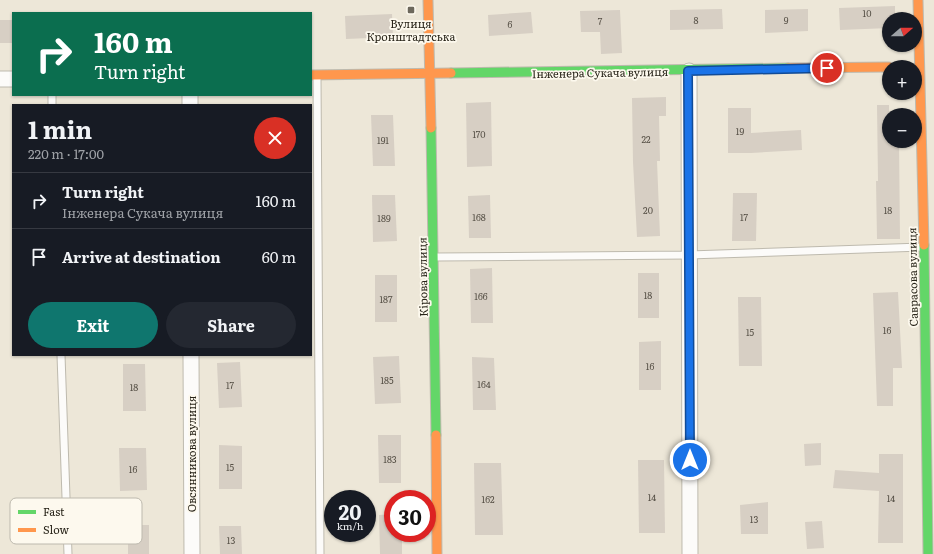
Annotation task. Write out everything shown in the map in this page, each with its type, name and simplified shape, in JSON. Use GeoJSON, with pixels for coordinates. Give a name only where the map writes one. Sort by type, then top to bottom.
{"type":"FeatureCollection","features":[{"type":"Feature","properties":{"kind":"street","name":"Кірова вулиця"},"geometry":{"type":"LineString","coordinates":[[428,0],[434,258],[437,554]]}},
{"type":"Feature","properties":{"kind":"street","name":"Саврасова вулиця"},"geometry":{"type":"LineString","coordinates":[[917,60],[918,0]]}},
{"type":"Feature","properties":{"kind":"street","name":"Інженера Сукача вулиця"},"geometry":{"type":"LineString","coordinates":[[314,75],[882,68]]}},
{"type":"Feature","properties":{"kind":"street"},"geometry":{"type":"LineString","coordinates":[[688,71],[690,554]]}},
{"type":"Feature","properties":{"kind":"street"},"geometry":{"type":"LineString","coordinates":[[0,79],[12,79]]}},
{"type":"Feature","properties":{"kind":"street","name":"Саврасова вулиця"},"geometry":{"type":"LineString","coordinates":[[918,100],[924,247],[928,554]]}},
{"type":"Feature","properties":{"kind":"street","name":"Овсянникова вулиця"},"geometry":{"type":"LineString","coordinates":[[191,356],[192,554]]}},
{"type":"Feature","properties":{"kind":"lane"},"geometry":{"type":"LineString","coordinates":[[314,75],[320,554]]}},
{"type":"Feature","properties":{"kind":"lane"},"geometry":{"type":"LineString","coordinates":[[434,258],[689,255],[924,247]]}},
{"type":"Feature","properties":{"kind":"lane"},"geometry":{"type":"LineString","coordinates":[[61,356],[66,498]]}},
{"type":"Feature","properties":{"kind":"lane"},"geometry":{"type":"LineString","coordinates":[[68,544],[68,554]]}},
{"type":"Feature","properties":{"kind":"building"},"geometry":{"type":"Polygon","coordinates":[[[895,6],[895,12],[882,12],[882,28],[840,30],[839,8],[895,6]]]}},
{"type":"Feature","properties":{"kind":"building"},"geometry":{"type":"Polygon","coordinates":[[[722,9],[723,29],[670,30],[670,10],[722,9]]]}},
{"type":"Feature","properties":{"kind":"building"},"geometry":{"type":"Polygon","coordinates":[[[808,9],[808,31],[765,33],[765,10],[808,9]]]}},
{"type":"Feature","properties":{"kind":"building"},"geometry":{"type":"Polygon","coordinates":[[[620,10],[622,53],[601,54],[600,32],[581,32],[580,11],[620,10]]]}},
{"type":"Feature","properties":{"kind":"building"},"geometry":{"type":"Polygon","coordinates":[[[531,12],[533,33],[489,36],[488,15],[531,12]]]}},
{"type":"Feature","properties":{"kind":"building"},"geometry":{"type":"Polygon","coordinates":[[[392,14],[393,37],[346,39],[345,16],[392,14]]]}},
{"type":"Feature","properties":{"kind":"building"},"geometry":{"type":"Polygon","coordinates":[[[0,20],[12,20],[12,43],[0,43],[0,20]]]}},
{"type":"Feature","properties":{"kind":"building"},"geometry":{"type":"Polygon","coordinates":[[[666,97],[666,116],[659,116],[660,161],[657,161],[660,236],[637,237],[633,162],[632,98],[666,97]]]}},
{"type":"Feature","properties":{"kind":"building"},"geometry":{"type":"Polygon","coordinates":[[[491,102],[492,166],[467,167],[466,103],[491,102]]]}},
{"type":"Feature","properties":{"kind":"building"},"geometry":{"type":"Polygon","coordinates":[[[877,105],[889,105],[889,108],[882,108],[882,148],[899,148],[900,239],[877,239],[876,181],[878,181],[877,105]]]}},
{"type":"Feature","properties":{"kind":"building"},"geometry":{"type":"Polygon","coordinates":[[[728,108],[751,108],[751,133],[801,130],[802,150],[728,153],[728,108]]]}},
{"type":"Feature","properties":{"kind":"building"},"geometry":{"type":"Polygon","coordinates":[[[371,115],[393,115],[395,166],[373,166],[371,115]]]}},
{"type":"Feature","properties":{"kind":"building"},"geometry":{"type":"Polygon","coordinates":[[[733,193],[757,193],[756,241],[732,241],[733,193]]]}},
{"type":"Feature","properties":{"kind":"building"},"geometry":{"type":"Polygon","coordinates":[[[372,195],[395,195],[397,241],[373,242],[372,195]]]}},
{"type":"Feature","properties":{"kind":"building"},"geometry":{"type":"Polygon","coordinates":[[[490,195],[491,238],[469,238],[468,196],[490,195]]]}},
{"type":"Feature","properties":{"kind":"building"},"geometry":{"type":"Polygon","coordinates":[[[492,268],[493,323],[471,323],[470,269],[492,268]]]}},
{"type":"Feature","properties":{"kind":"building"},"geometry":{"type":"Polygon","coordinates":[[[638,273],[659,273],[659,318],[638,318],[638,273]]]}},
{"type":"Feature","properties":{"kind":"building"},"geometry":{"type":"Polygon","coordinates":[[[375,275],[397,275],[397,322],[375,322],[375,275]]]}},
{"type":"Feature","properties":{"kind":"building"},"geometry":{"type":"Polygon","coordinates":[[[898,292],[902,368],[893,368],[893,406],[877,406],[873,293],[898,292]]]}},
{"type":"Feature","properties":{"kind":"building"},"geometry":{"type":"Polygon","coordinates":[[[738,297],[761,297],[762,366],[739,366],[738,297]]]}},
{"type":"Feature","properties":{"kind":"building"},"geometry":{"type":"Polygon","coordinates":[[[661,341],[661,390],[639,390],[639,342],[661,341]]]}},
{"type":"Feature","properties":{"kind":"building"},"geometry":{"type":"Polygon","coordinates":[[[399,356],[401,403],[375,404],[373,357],[399,356]]]}},
{"type":"Feature","properties":{"kind":"building"},"geometry":{"type":"Polygon","coordinates":[[[472,357],[494,358],[496,410],[473,410],[472,357]]]}},
{"type":"Feature","properties":{"kind":"building"},"geometry":{"type":"Polygon","coordinates":[[[240,362],[242,407],[219,408],[217,363],[240,362]]]}},
{"type":"Feature","properties":{"kind":"building"},"geometry":{"type":"Polygon","coordinates":[[[123,364],[145,364],[146,411],[123,411],[123,364]]]}},
{"type":"Feature","properties":{"kind":"building"},"geometry":{"type":"Polygon","coordinates":[[[378,435],[401,435],[401,483],[379,483],[378,435]]]}},
{"type":"Feature","properties":{"kind":"building"},"geometry":{"type":"Polygon","coordinates":[[[821,443],[821,465],[805,466],[804,444],[821,443]]]}},
{"type":"Feature","properties":{"kind":"building"},"geometry":{"type":"Polygon","coordinates":[[[219,445],[242,446],[242,489],[219,489],[219,445]]]}},
{"type":"Feature","properties":{"kind":"building"},"geometry":{"type":"Polygon","coordinates":[[[119,448],[146,448],[147,490],[120,491],[119,448]]]}},
{"type":"Feature","properties":{"kind":"building"},"geometry":{"type":"Polygon","coordinates":[[[879,454],[903,454],[903,543],[878,543],[879,491],[833,488],[835,470],[879,473],[879,454]]]}},
{"type":"Feature","properties":{"kind":"building"},"geometry":{"type":"Polygon","coordinates":[[[638,460],[664,460],[665,533],[639,533],[638,460]]]}},
{"type":"Feature","properties":{"kind":"building"},"geometry":{"type":"Polygon","coordinates":[[[474,463],[501,463],[503,535],[475,535],[474,463]]]}},
{"type":"Feature","properties":{"kind":"building"},"geometry":{"type":"Polygon","coordinates":[[[768,502],[768,534],[741,534],[740,505],[768,502]]]}},
{"type":"Feature","properties":{"kind":"building"},"geometry":{"type":"Polygon","coordinates":[[[379,515],[384,515],[384,542],[402,542],[402,554],[380,554],[379,515]]]}},
{"type":"Feature","properties":{"kind":"building"},"geometry":{"type":"Polygon","coordinates":[[[822,521],[824,548],[807,549],[805,522],[822,521]]]}},
{"type":"Feature","properties":{"kind":"building"},"geometry":{"type":"Polygon","coordinates":[[[142,525],[149,525],[149,554],[128,554],[128,544],[142,544],[142,525]]]}},
{"type":"Feature","properties":{"kind":"building"},"geometry":{"type":"Polygon","coordinates":[[[219,526],[241,526],[242,554],[220,554],[219,526]]]}},
{"type":"Feature","properties":{"kind":"traffic: fast"},"geometry":{"type":"LineString","coordinates":[[451,73],[788,68]]}},
{"type":"Feature","properties":{"kind":"traffic: fast"},"geometry":{"type":"LineString","coordinates":[[431,128],[436,435]]}},
{"type":"Feature","properties":{"kind":"traffic: fast"},"geometry":{"type":"LineString","coordinates":[[924,245],[928,554]]}},
{"type":"Feature","properties":{"kind":"traffic: slow"},"geometry":{"type":"LineString","coordinates":[[428,0],[431,128]]}},
{"type":"Feature","properties":{"kind":"traffic: slow"},"geometry":{"type":"LineString","coordinates":[[918,0],[924,245]]}},
{"type":"Feature","properties":{"kind":"traffic: slow"},"geometry":{"type":"LineString","coordinates":[[788,68],[882,67]]}},
{"type":"Feature","properties":{"kind":"traffic: slow"},"geometry":{"type":"LineString","coordinates":[[312,75],[451,73]]}},
{"type":"Feature","properties":{"kind":"traffic: slow"},"geometry":{"type":"LineString","coordinates":[[436,435],[437,554]]}},
{"type":"Feature","properties":{"kind":"place","name":"Вулиця Кронштадтська"},"geometry":{"type":"Point","coordinates":[411,10]}},
{"type":"Feature","properties":{"kind":"route"},"geometry":{"type":"LineString","coordinates":[[690,460],[688,71],[827,68]]}}]}
